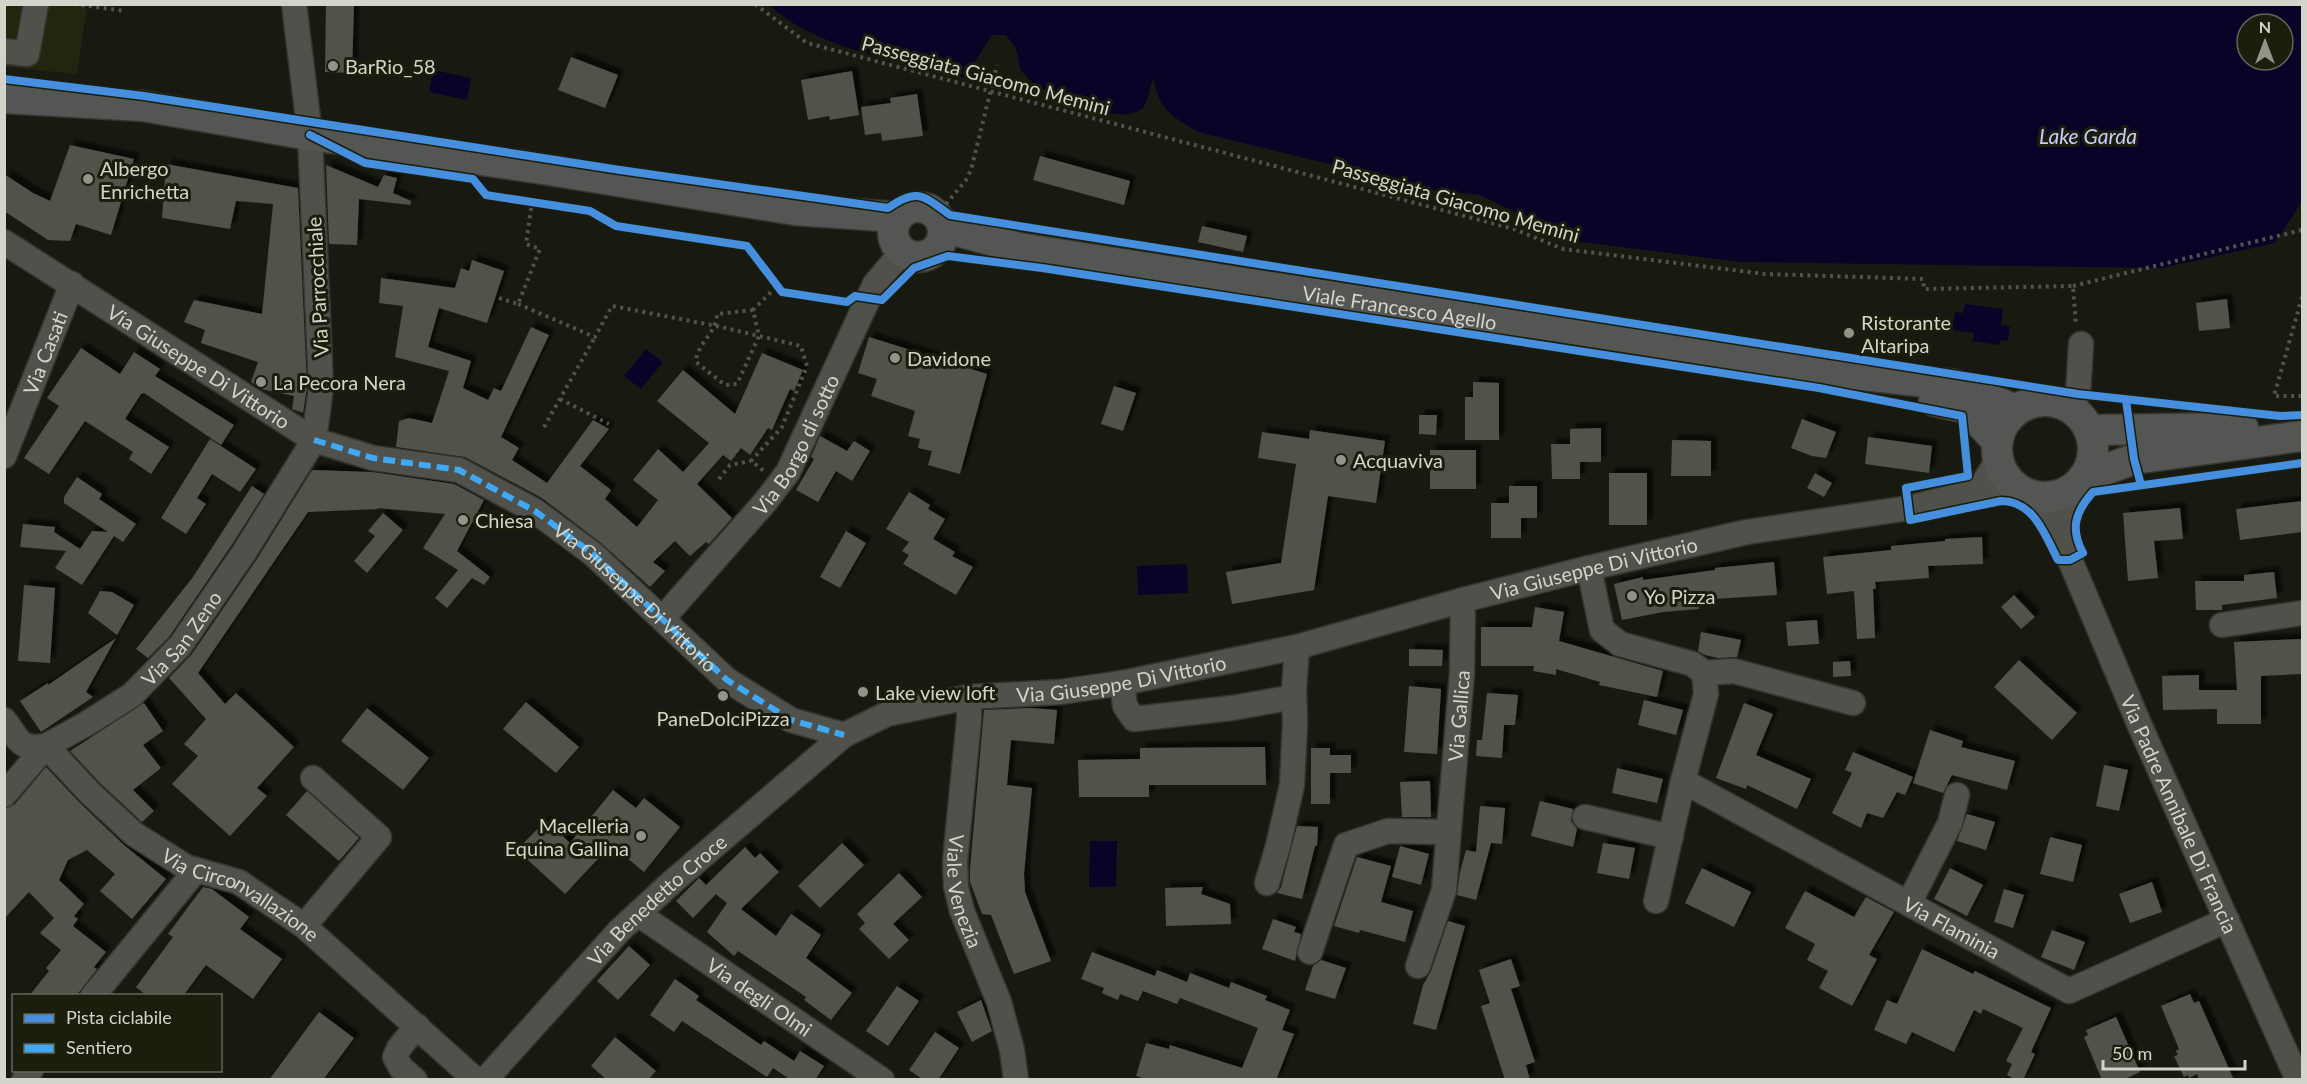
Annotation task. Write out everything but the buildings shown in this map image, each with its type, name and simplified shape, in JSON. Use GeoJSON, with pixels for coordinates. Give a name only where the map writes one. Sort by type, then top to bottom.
{"type":"FeatureCollection","features":[{"type":"Feature","properties":{"kind":"main road","name":"Viale Francesco Agello"},"geometry":{"type":"LineString","coordinates":[[4,98],[143,106],[310,135],[543,169],[795,210],[898,237],[918,258],[927,256],[943,224]]}},
{"type":"Feature","properties":{"kind":"main road","name":"Viale Francesco Agello"},"geometry":{"type":"LineString","coordinates":[[898,237],[903,212],[919,207],[934,213],[943,224],[1019,248],[1778,366],[1955,385],[2016,410]]}},
{"type":"Feature","properties":{"kind":"main road","name":"Viale Francesco Agello"},"geometry":{"type":"LineString","coordinates":[[1778,366],[1966,408],[1998,450],[2006,476],[2025,492]]}},
{"type":"Feature","properties":{"kind":"main road"},"geometry":{"type":"LineString","coordinates":[[1998,450],[2001,429],[2016,410],[2042,401],[2068,406],[2081,417],[2090,430],[2093,442],[2093,455],[2089,467],[2077,484]]}},
{"type":"Feature","properties":{"kind":"main road"},"geometry":{"type":"LineString","coordinates":[[2090,430],[2302,428]]}},
{"type":"Feature","properties":{"kind":"main road"},"geometry":{"type":"LineString","coordinates":[[2025,492],[2048,496],[2134,459],[2302,436]]}},
{"type":"Feature","properties":{"kind":"street"},"geometry":{"type":"LineString","coordinates":[[4,51],[27,54],[36,4]]}},
{"type":"Feature","properties":{"kind":"street","name":"Via Parrocchiale"},"geometry":{"type":"LineString","coordinates":[[294,4],[310,135],[321,388],[314,440]]}},
{"type":"Feature","properties":{"kind":"street","name":"Via Borgo di sotto"},"geometry":{"type":"LineString","coordinates":[[663,618],[788,472],[898,237]]}},
{"type":"Feature","properties":{"kind":"street","name":"Via Giuseppe Di Vittorio"},"geometry":{"type":"LineString","coordinates":[[4,242],[314,440],[373,458],[459,470],[536,511],[593,554],[727,680],[792,720],[844,735],[887,714],[969,697],[1060,692],[1297,647],[1463,600],[1747,532],[1909,508],[1979,490],[2025,492]]}},
{"type":"Feature","properties":{"kind":"street","name":"Via Casati"},"geometry":{"type":"LineString","coordinates":[[4,456],[72,284]]}},
{"type":"Feature","properties":{"kind":"street"},"geometry":{"type":"LineString","coordinates":[[2068,406],[2078,394],[2081,344]]}},
{"type":"Feature","properties":{"kind":"street","name":"Via San Zeno"},"geometry":{"type":"LineString","coordinates":[[4,795],[46,746],[132,695],[180,646],[245,551],[314,440]]}},
{"type":"Feature","properties":{"kind":"street"},"geometry":{"type":"LineString","coordinates":[[1979,490],[1998,450]]}},
{"type":"Feature","properties":{"kind":"street","name":"Via Padre Annibale Di Francia"},"geometry":{"type":"LineString","coordinates":[[2065,548],[2077,484]]}},
{"type":"Feature","properties":{"kind":"street","name":"Via Padre Annibale Di Francia"},"geometry":{"type":"LineString","coordinates":[[2025,492],[2065,548],[2140,726],[2298,1080]]}},
{"type":"Feature","properties":{"kind":"street"},"geometry":{"type":"LineString","coordinates":[[1589,568],[1602,630],[1620,644],[1693,664],[1704,673],[1734,671],[1853,703]]}},
{"type":"Feature","properties":{"kind":"street","name":"Via Gallica"},"geometry":{"type":"LineString","coordinates":[[1418,966],[1444,890],[1462,673],[1463,600]]}},
{"type":"Feature","properties":{"kind":"street"},"geometry":{"type":"LineString","coordinates":[[2222,625],[2302,613]]}},
{"type":"Feature","properties":{"kind":"street"},"geometry":{"type":"LineString","coordinates":[[1267,883],[1292,785],[1297,647]]}},
{"type":"Feature","properties":{"kind":"street"},"geometry":{"type":"LineString","coordinates":[[1656,901],[1683,781],[1706,694],[1704,673]]}},
{"type":"Feature","properties":{"kind":"street"},"geometry":{"type":"LineString","coordinates":[[1122,682],[1125,706],[1134,719],[1232,708],[1294,697]]}},
{"type":"Feature","properties":{"kind":"street","name":"Viale Venezia"},"geometry":{"type":"LineString","coordinates":[[969,697],[969,719],[955,861],[956,888],[962,912],[999,1002],[1012,1050],[1016,1080]]}},
{"type":"Feature","properties":{"kind":"street"},"geometry":{"type":"LineString","coordinates":[[4,720],[24,746],[30,748],[46,746]]}},
{"type":"Feature","properties":{"kind":"street","name":"Via Benedetto Croce"},"geometry":{"type":"LineString","coordinates":[[485,1080],[620,931],[671,883],[844,735]]}},
{"type":"Feature","properties":{"kind":"street","name":"Via Circonvallazione"},"geometry":{"type":"LineString","coordinates":[[46,746],[90,793],[134,834],[186,867],[239,882],[304,926],[476,1080]]}},
{"type":"Feature","properties":{"kind":"street"},"geometry":{"type":"LineString","coordinates":[[304,926],[379,837],[313,778]]}},
{"type":"Feature","properties":{"kind":"street","name":"Via Flaminia"},"geometry":{"type":"LineString","coordinates":[[1683,781],[2069,991],[2227,920]]}},
{"type":"Feature","properties":{"kind":"street"},"geometry":{"type":"LineString","coordinates":[[1909,903],[1950,823],[1957,795]]}},
{"type":"Feature","properties":{"kind":"street"},"geometry":{"type":"LineString","coordinates":[[1585,817],[1671,837]]}},
{"type":"Feature","properties":{"kind":"street"},"geometry":{"type":"LineString","coordinates":[[1310,952],[1346,844],[1388,831],[1448,832]]}},
{"type":"Feature","properties":{"kind":"street"},"geometry":{"type":"LineString","coordinates":[[95,994],[196,870]]}},
{"type":"Feature","properties":{"kind":"street","name":"Via degli Olmi"},"geometry":{"type":"LineString","coordinates":[[638,914],[882,1080]]}},
{"type":"Feature","properties":{"kind":"street"},"geometry":{"type":"LineString","coordinates":[[415,1080],[400,1068],[394,1057],[417,1026]]}},
{"type":"Feature","properties":{"kind":"path"},"geometry":{"type":"LineString","coordinates":[[74,4],[125,11]]}},
{"type":"Feature","properties":{"kind":"path"},"geometry":{"type":"LineString","coordinates":[[943,224],[953,198],[971,170],[997,65]]}},
{"type":"Feature","properties":{"kind":"path"},"geometry":{"type":"LineString","coordinates":[[521,200],[544,204]]}},
{"type":"Feature","properties":{"kind":"path"},"geometry":{"type":"LineString","coordinates":[[518,304],[540,249],[526,244],[532,202]]}},
{"type":"Feature","properties":{"kind":"path"},"geometry":{"type":"LineString","coordinates":[[2081,344],[2077,331],[2073,286],[2302,230]]}},
{"type":"Feature","properties":{"kind":"path"},"geometry":{"type":"LineString","coordinates":[[753,310],[759,336],[738,384],[725,385],[696,362],[697,351],[717,326],[717,314],[753,310],[780,289],[771,278]]}},
{"type":"Feature","properties":{"kind":"path"},"geometry":{"type":"LineString","coordinates":[[2302,297],[2274,396],[2302,396]]}},
{"type":"Feature","properties":{"kind":"path"},"geometry":{"type":"LineString","coordinates":[[499,298],[595,337]]}},
{"type":"Feature","properties":{"kind":"path"},"geometry":{"type":"LineString","coordinates":[[544,427],[612,306],[717,326],[801,346],[807,366],[782,427],[751,461],[730,465],[719,479]]}},
{"type":"Feature","properties":{"kind":"path"},"geometry":{"type":"LineString","coordinates":[[560,399],[609,424]]}},
{"type":"Feature","properties":{"kind":"path"},"geometry":{"type":"LineString","coordinates":[[751,461],[780,484]]}},
{"type":"Feature","properties":{"kind":"shaded area"},"geometry":{"type":"Polygon","coordinates":[[[4,5],[87,5],[77,74],[5,67],[4,5]]]}},
{"type":"Feature","properties":{"kind":"water","name":"Lake Garda"},"geometry":{"type":"Polygon","coordinates":[[[770,5],[2302,5],[2302,201],[2275,243],[2162,268],[1741,262],[1574,241],[1480,195],[1435,190],[1198,132],[1173,116],[1163,105],[1153,78],[1146,103],[1138,111],[1130,114],[1109,113],[1071,104],[1066,93],[1038,89],[1020,69],[1016,48],[1006,35],[992,35],[965,78],[862,52],[810,32],[788,20],[770,5]]]}},
{"type":"Feature","properties":{"kind":"water"},"geometry":{"type":"Polygon","coordinates":[[[433,70],[471,78],[467,100],[429,92],[433,70]]]}},
{"type":"Feature","properties":{"kind":"water"},"geometry":{"type":"Polygon","coordinates":[[[1965,304],[2003,309],[2001,325],[2010,327],[2008,341],[2000,340],[1999,345],[1973,341],[1974,333],[1952,330],[1955,312],[1963,313],[1965,304]]]}},
{"type":"Feature","properties":{"kind":"water"},"geometry":{"type":"Polygon","coordinates":[[[646,349],[663,362],[641,389],[624,376],[646,349]]]}},
{"type":"Feature","properties":{"kind":"water"},"geometry":{"type":"Polygon","coordinates":[[[1187,564],[1188,593],[1138,595],[1137,566],[1187,564]]]}},
{"type":"Feature","properties":{"kind":"water"},"geometry":{"type":"Polygon","coordinates":[[[1090,841],[1117,841],[1116,887],[1089,887],[1090,841]]]}},
{"type":"Feature","properties":{"kind":"marked path"},"geometry":{"type":"LineString","coordinates":[[314,440],[373,458],[459,470],[535,511],[593,554],[727,680],[791,720],[844,735]]}},
{"type":"Feature","properties":{"kind":"cycle path"},"geometry":{"type":"LineString","coordinates":[[4,79],[144,96],[620,170],[888,208],[898,201],[920,196],[950,215],[2078,394],[2280,416],[2302,415]]}},
{"type":"Feature","properties":{"kind":"cycle path"},"geometry":{"type":"LineString","coordinates":[[310,135],[365,163],[473,179],[486,195],[590,211],[616,226],[747,246],[782,292],[847,302],[855,296],[882,300],[914,268],[948,256],[1042,268],[1819,388],[1962,416],[1968,476],[1906,488],[1910,520],[2001,501],[2012,503],[2022,507],[2037,521],[2058,560],[2070,560],[2083,553],[2077,536],[2076,521],[2082,507],[2093,492],[2302,463]]}},
{"type":"Feature","properties":{"kind":"cycle path"},"geometry":{"type":"LineString","coordinates":[[2126,400],[2134,459],[2141,485]]}},
{"type":"Feature","properties":{"kind":"place","name":"BarRio_58"},"geometry":{"type":"Point","coordinates":[333,66]}},
{"type":"Feature","properties":{"kind":"place","name":"Albergo Enrichetta"},"geometry":{"type":"Point","coordinates":[88,179]}},
{"type":"Feature","properties":{"kind":"place","name":"Ristorante Altaripa"},"geometry":{"type":"Point","coordinates":[1849,333]}},
{"type":"Feature","properties":{"kind":"place","name":"Davidone"},"geometry":{"type":"Point","coordinates":[895,358]}},
{"type":"Feature","properties":{"kind":"place","name":"La Pecora Nera"},"geometry":{"type":"Point","coordinates":[261,382]}},
{"type":"Feature","properties":{"kind":"place","name":"Acquaviva"},"geometry":{"type":"Point","coordinates":[1341,460]}},
{"type":"Feature","properties":{"kind":"place","name":"Chiesa"},"geometry":{"type":"Point","coordinates":[463,520]}},
{"type":"Feature","properties":{"kind":"place","name":"Yo Pizza"},"geometry":{"type":"Point","coordinates":[1632,596]}},
{"type":"Feature","properties":{"kind":"place","name":"Lake view loft"},"geometry":{"type":"Point","coordinates":[863,692]}},
{"type":"Feature","properties":{"kind":"place","name":"PaneDolciPizza"},"geometry":{"type":"Point","coordinates":[723,696]}},
{"type":"Feature","properties":{"kind":"place","name":"Macelleria Equina Gallina"},"geometry":{"type":"Point","coordinates":[641,836]}}]}
